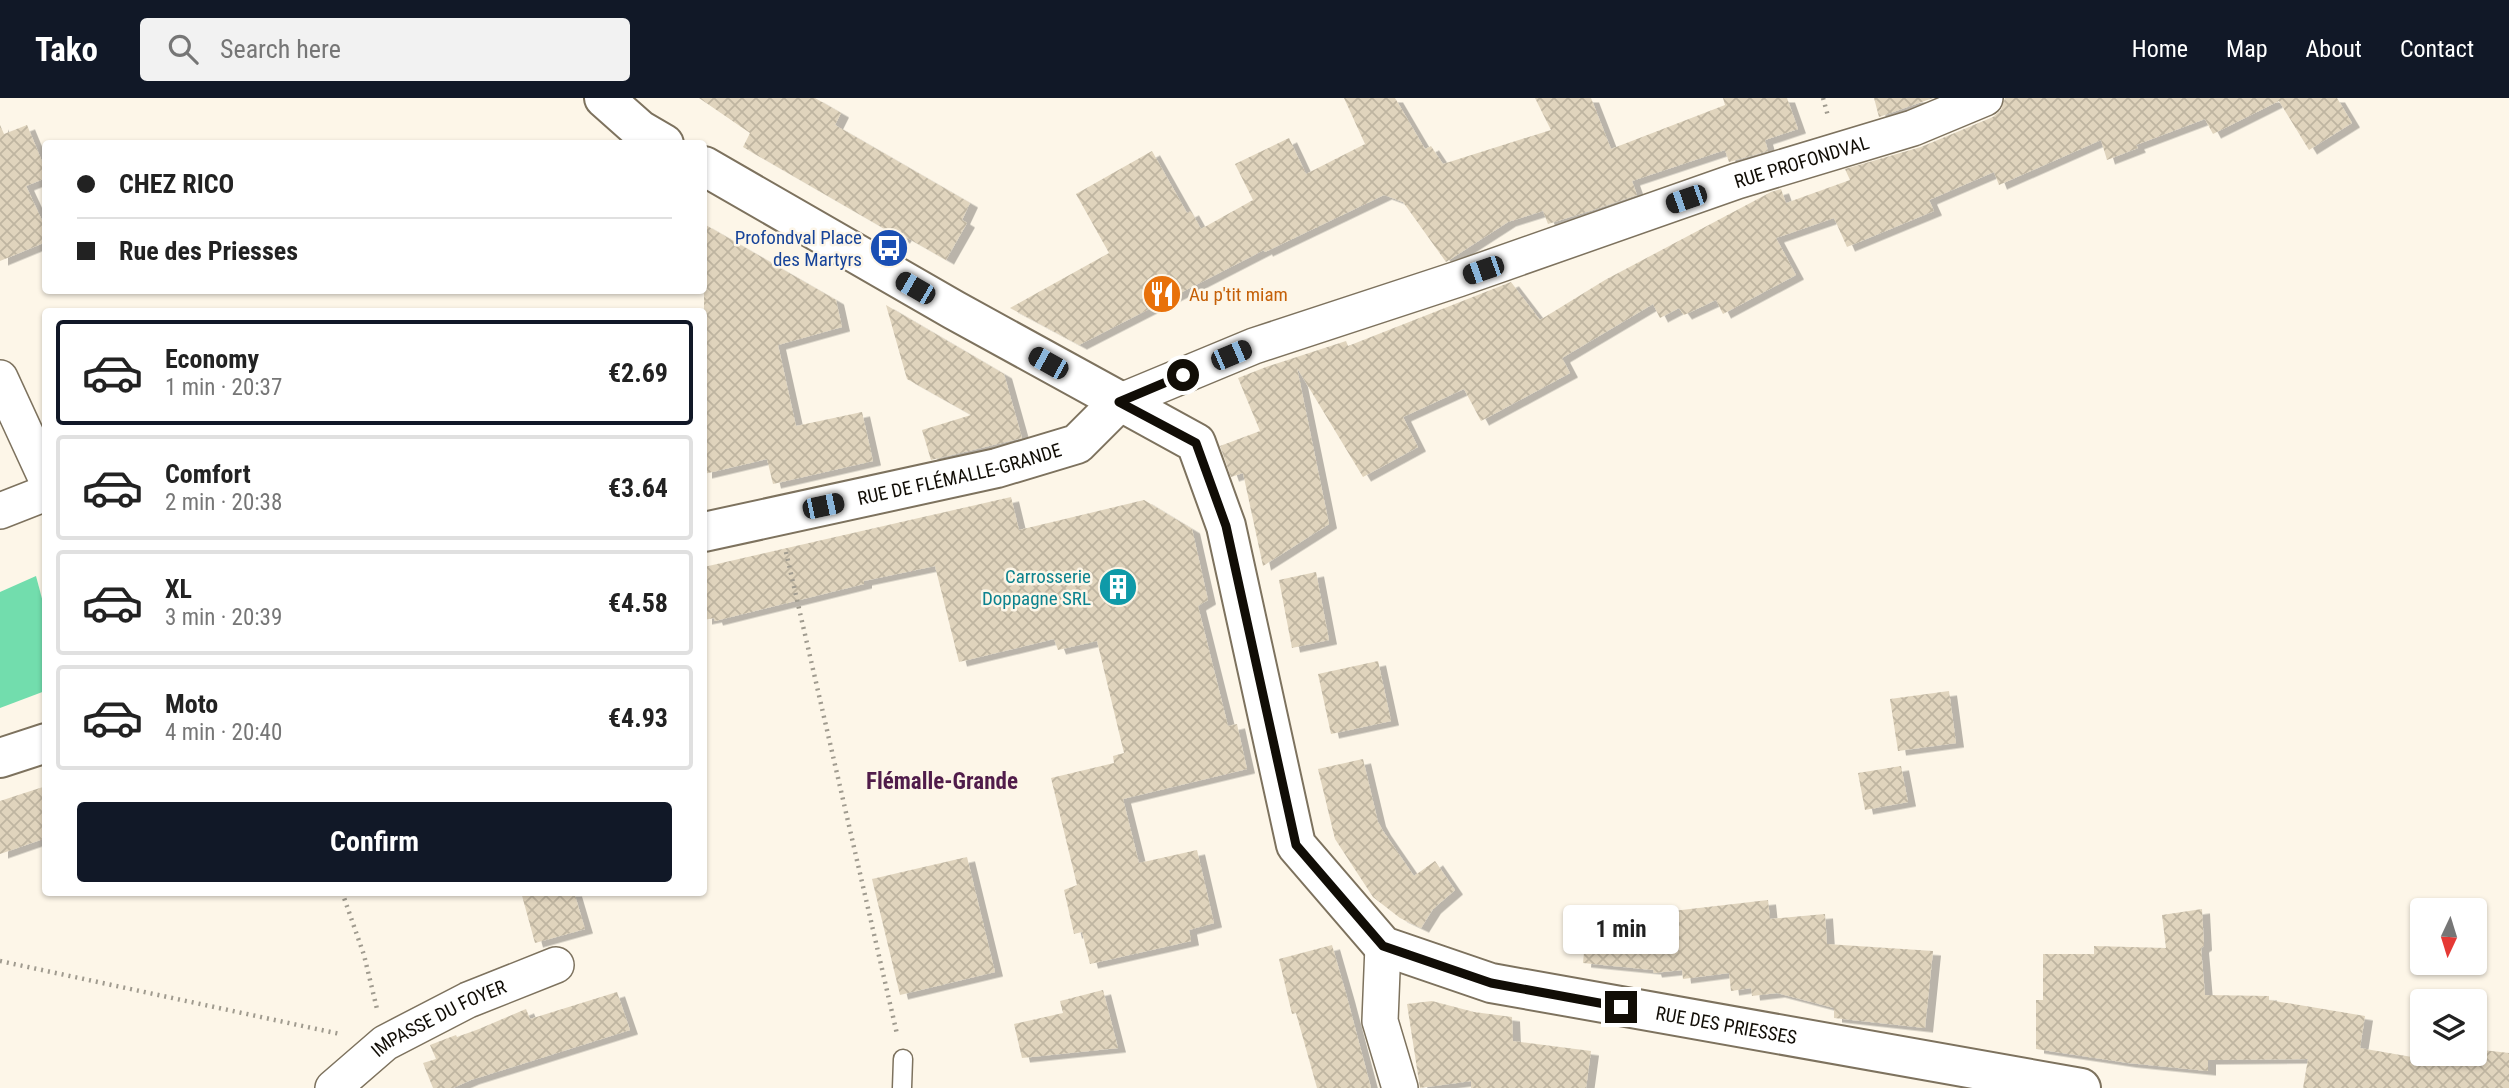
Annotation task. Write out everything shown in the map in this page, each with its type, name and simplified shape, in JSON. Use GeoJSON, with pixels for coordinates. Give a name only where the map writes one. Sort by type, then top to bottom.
{"type":"FeatureCollection","features":[{"type":"Feature","properties":{"kind":"street"},"geometry":{"type":"LineString","coordinates":[[604,98],[640,130],[657,140]]}},
{"type":"Feature","properties":{"kind":"street","name":"RUE PROFONDVAL"},"geometry":{"type":"LineString","coordinates":[[1119,402],[1254,346],[1458,279],[1737,181],[1913,128],[1985,98]]}},
{"type":"Feature","properties":{"kind":"street"},"geometry":{"type":"LineString","coordinates":[[707,168],[954,310],[1196,443],[1226,526],[1296,845],[1383,946],[1380,1020],[1400,1088]]}},
{"type":"Feature","properties":{"kind":"street"},"geometry":{"type":"LineString","coordinates":[[0,378],[42,469]]}},
{"type":"Feature","properties":{"kind":"street","name":"RUE DE FLÉMALLE-GRANDE"},"geometry":{"type":"LineString","coordinates":[[707,531],[997,468],[1077,444],[1119,402]]}},
{"type":"Feature","properties":{"kind":"street"},"geometry":{"type":"LineString","coordinates":[[0,511],[42,494]]}},
{"type":"Feature","properties":{"kind":"street"},"geometry":{"type":"LineString","coordinates":[[0,758],[42,744]]}},
{"type":"Feature","properties":{"kind":"street","name":"RUE DES PRIESSES"},"geometry":{"type":"LineString","coordinates":[[1383,946],[1491,983],[2081,1088]]}},
{"type":"Feature","properties":{"kind":"street","name":"IMPASSE DU FOYER"},"geometry":{"type":"LineString","coordinates":[[333,1088],[385,1043],[468,1000],[556,965]]}},
{"type":"Feature","properties":{"kind":"lane"},"geometry":{"type":"LineString","coordinates":[[902,1088],[903,1059]]}},
{"type":"Feature","properties":{"kind":"path"},"geometry":{"type":"LineString","coordinates":[[777,515],[903,1059]]}},
{"type":"Feature","properties":{"kind":"path"},"geometry":{"type":"LineString","coordinates":[[0,961],[385,1043],[364,955],[343,896]]}},
{"type":"Feature","properties":{"kind":"green space"},"geometry":{"type":"Polygon","coordinates":[[[36,576],[42,599],[42,692],[0,708],[0,592],[36,576]]]}},
{"type":"Feature","properties":{"kind":"building"},"geometry":{"type":"Polygon","coordinates":[[[699,98],[815,98],[841,113],[835,125],[970,203],[962,220],[967,223],[946,260],[904,236],[902,239],[743,147],[750,133],[699,98]]]}},
{"type":"Feature","properties":{"kind":"building"},"geometry":{"type":"Polygon","coordinates":[[[1344,98],[1395,98],[1425,149],[1431,146],[1443,164],[1551,130],[1535,98],[1591,98],[1611,149],[1725,105],[1723,98],[1787,98],[1798,129],[1765,140],[1768,151],[1729,162],[1725,150],[1632,181],[1637,195],[1596,209],[1548,224],[1543,211],[1508,222],[1446,262],[1403,202],[1384,195],[1265,252],[1264,250],[1079,345],[1010,308],[1109,253],[1076,194],[1152,151],[1187,213],[1191,211],[1201,229],[1253,200],[1235,164],[1289,138],[1306,174],[1365,144],[1344,98]]]}},
{"type":"Feature","properties":{"kind":"building"},"geometry":{"type":"Polygon","coordinates":[[[1874,98],[1933,98],[1879,117],[1874,98]]]}},
{"type":"Feature","properties":{"kind":"building"},"geometry":{"type":"Polygon","coordinates":[[[2005,98],[2337,98],[2352,123],[2309,150],[2279,101],[2213,134],[2205,119],[2136,145],[2138,148],[2107,160],[2101,140],[1999,185],[1994,172],[1929,200],[1934,211],[1847,247],[1834,218],[1776,238],[1796,275],[1723,314],[1716,300],[1684,315],[1679,308],[1660,318],[1653,304],[1562,358],[1570,373],[1481,421],[1464,389],[1403,417],[1418,447],[1363,477],[1297,368],[1329,524],[1263,566],[1243,473],[1231,477],[1220,446],[1260,431],[1238,378],[1346,341],[1348,346],[1511,282],[1540,320],[1605,280],[1771,192],[1781,189],[1786,203],[1850,180],[1845,169],[1921,147],[1993,117],[2001,110],[2005,98]]]}},
{"type":"Feature","properties":{"kind":"building"},"geometry":{"type":"Polygon","coordinates":[[[0,125],[4,134],[27,125],[42,161],[42,180],[26,186],[42,220],[42,244],[0,261],[0,125]]]}},
{"type":"Feature","properties":{"kind":"building"},"geometry":{"type":"Polygon","coordinates":[[[707,226],[836,300],[842,327],[778,345],[796,426],[862,412],[873,461],[773,484],[767,459],[707,473],[707,308],[704,308],[704,294],[707,294],[707,226]]]}},
{"type":"Feature","properties":{"kind":"building"},"geometry":{"type":"Polygon","coordinates":[[[886,305],[1004,374],[1022,438],[931,460],[922,430],[971,415],[907,379],[886,305]]]}},
{"type":"Feature","properties":{"kind":"building"},"geometry":{"type":"Polygon","coordinates":[[[1011,497],[1019,530],[1144,500],[1192,529],[1208,600],[1198,606],[1228,726],[1237,724],[1247,769],[1123,799],[1139,863],[1197,850],[1214,923],[1189,930],[1191,941],[1090,964],[1082,932],[1074,934],[1064,890],[1077,885],[1051,778],[1114,763],[1113,756],[1124,753],[1097,641],[1058,650],[1054,639],[959,662],[935,566],[864,581],[864,584],[715,621],[714,618],[707,619],[707,566],[1011,497]]]}},
{"type":"Feature","properties":{"kind":"building"},"geometry":{"type":"Polygon","coordinates":[[[1316,572],[1329,640],[1292,648],[1279,580],[1316,572]]]}},
{"type":"Feature","properties":{"kind":"building"},"geometry":{"type":"Polygon","coordinates":[[[1378,661],[1391,721],[1331,734],[1318,674],[1378,661]]]}},
{"type":"Feature","properties":{"kind":"building"},"geometry":{"type":"Polygon","coordinates":[[[1949,691],[1956,743],[1898,751],[1890,699],[1949,691]]]}},
{"type":"Feature","properties":{"kind":"building"},"geometry":{"type":"Polygon","coordinates":[[[1363,759],[1378,822],[1414,876],[1435,861],[1455,890],[1433,909],[1421,928],[1400,918],[1373,897],[1335,839],[1318,769],[1363,759]]]}},
{"type":"Feature","properties":{"kind":"building"},"geometry":{"type":"Polygon","coordinates":[[[1901,766],[1908,802],[1865,810],[1858,773],[1901,766]]]}},
{"type":"Feature","properties":{"kind":"building"},"geometry":{"type":"Polygon","coordinates":[[[42,787],[42,839],[0,854],[0,801],[42,787]]]}},
{"type":"Feature","properties":{"kind":"building"},"geometry":{"type":"Polygon","coordinates":[[[967,857],[995,972],[900,995],[872,879],[967,857]]]}},
{"type":"Feature","properties":{"kind":"building"},"geometry":{"type":"Polygon","coordinates":[[[522,896],[575,896],[585,929],[535,943],[522,896]]]}},
{"type":"Feature","properties":{"kind":"building"},"geometry":{"type":"Polygon","coordinates":[[[1768,900],[1770,919],[1825,914],[1827,944],[1933,951],[1925,1028],[1834,1018],[1834,1008],[1777,993],[1752,996],[1751,988],[1731,991],[1729,973],[1683,979],[1682,970],[1654,973],[1653,970],[1583,963],[1587,918],[1648,924],[1647,914],[1768,900]]]}},
{"type":"Feature","properties":{"kind":"building"},"geometry":{"type":"Polygon","coordinates":[[[2202,909],[2204,946],[2201,948],[2205,995],[2269,996],[2269,1000],[2365,1016],[2360,1048],[2410,1057],[2410,1066],[2487,1066],[2487,1050],[2509,1053],[2509,1088],[2303,1088],[2308,1059],[2208,1060],[2208,1071],[2128,1063],[2036,1049],[2036,1000],[2043,1000],[2043,954],[2094,954],[2094,946],[2166,948],[2162,915],[2202,909]]]}},
{"type":"Feature","properties":{"kind":"building"},"geometry":{"type":"Polygon","coordinates":[[[1332,945],[1371,1088],[1317,1088],[1296,1013],[1292,1014],[1279,959],[1332,945]]]}},
{"type":"Feature","properties":{"kind":"building"},"geometry":{"type":"Polygon","coordinates":[[[1103,990],[1118,1048],[1022,1058],[1014,1024],[1063,1013],[1060,1001],[1103,990]]]}},
{"type":"Feature","properties":{"kind":"building"},"geometry":{"type":"Polygon","coordinates":[[[617,992],[630,1030],[453,1088],[433,1088],[423,1063],[436,1059],[430,1045],[479,1029],[526,1009],[530,1019],[617,992]]]}},
{"type":"Feature","properties":{"kind":"building"},"geometry":{"type":"Polygon","coordinates":[[[1432,1001],[1474,1012],[1512,1017],[1513,1041],[1591,1051],[1586,1088],[1471,1088],[1471,1081],[1420,1088],[1407,1004],[1432,1001]]]}},
{"type":"Feature","properties":{"kind":"place","name":"Profondval Place des Martyrs"},"geometry":{"type":"Point","coordinates":[889,248]}},
{"type":"Feature","properties":{"kind":"place","name":"Au p'tit miam"},"geometry":{"type":"Point","coordinates":[1162,294]}},
{"type":"Feature","properties":{"kind":"place","name":"Carrosserie Doppagne SRL"},"geometry":{"type":"Point","coordinates":[1118,587]}},
{"type":"Feature","properties":{"kind":"district","name":"Flémalle-Grande"},"geometry":{"type":"Point","coordinates":[942,781]}},
{"type":"Feature","properties":{"kind":"route"},"geometry":{"type":"LineString","coordinates":[[1183,375],[1119,402],[1196,443],[1226,526],[1296,845],[1383,946],[1491,983],[1621,1007]]}}]}
